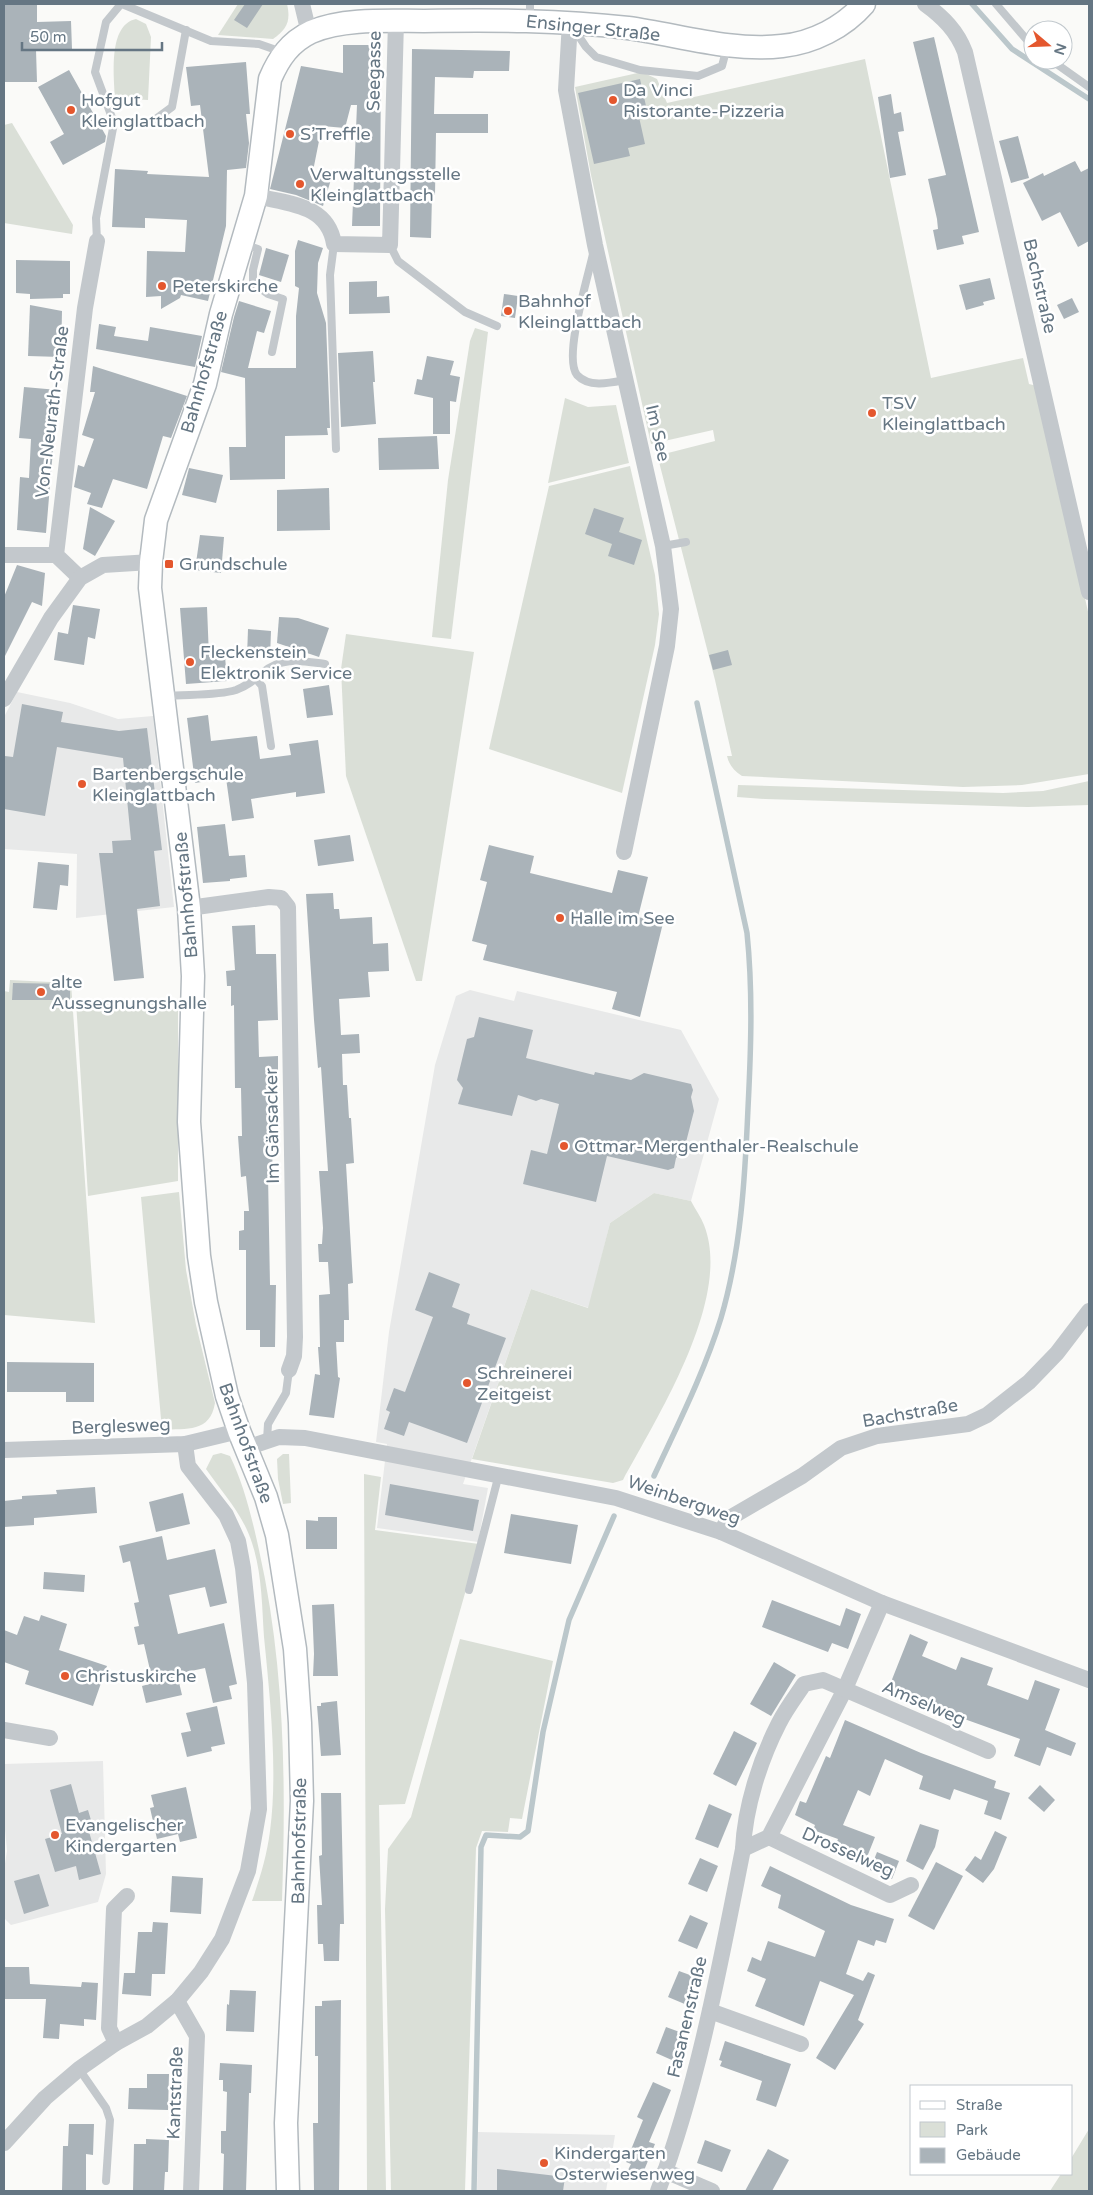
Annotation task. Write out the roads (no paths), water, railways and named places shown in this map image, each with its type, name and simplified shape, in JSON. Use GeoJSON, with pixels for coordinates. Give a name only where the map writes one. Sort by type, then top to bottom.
{"type":"FeatureCollection","features":[{"type":"Feature","properties":{"kind":"main road","name":"Ensinger Straße"},"geometry":{"type":"LineString","coordinates":[[309,33],[321,28],[346,24],[530,12],[570,22],[728,44],[769,47],[814,39],[847,21],[864,4]]}},
{"type":"Feature","properties":{"kind":"main road","name":"Bahnhofstraße"},"geometry":{"type":"LineString","coordinates":[[288,2191],[286,2123],[302,1802],[300,1724],[295,1649],[277,1535],[251,1440],[218,1361],[199,1256],[189,1122],[192,976],[189,908],[150,588],[156,520],[205,384],[221,314],[256,196],[270,79],[284,53],[292,44],[309,33]]}},
{"type":"Feature","properties":{"kind":"street"},"geometry":{"type":"LineString","coordinates":[[302,4],[309,33]]}},
{"type":"Feature","properties":{"kind":"street","name":"Bachstraße"},"geometry":{"type":"LineString","coordinates":[[925,4],[947,22],[957,34],[965,52],[1089,592]]}},
{"type":"Feature","properties":{"kind":"street","name":"Seegasse"},"geometry":{"type":"LineString","coordinates":[[390,246],[396,21]]}},
{"type":"Feature","properties":{"kind":"street","name":"Im See"},"geometry":{"type":"LineString","coordinates":[[570,22],[566,90],[595,245],[663,546],[671,609],[667,646],[624,852]]}},
{"type":"Feature","properties":{"kind":"street"},"geometry":{"type":"LineString","coordinates":[[256,196],[307,208],[318,215],[332,232],[334,244],[390,246]]}},
{"type":"Feature","properties":{"kind":"street","name":"Von-Neurath-Straße"},"geometry":{"type":"LineString","coordinates":[[56,555],[82,326],[97,241]]}},
{"type":"Feature","properties":{"kind":"street"},"geometry":{"type":"LineString","coordinates":[[4,555],[56,555],[80,578]]}},
{"type":"Feature","properties":{"kind":"street"},"geometry":{"type":"LineString","coordinates":[[4,698],[51,618],[80,578],[103,565],[151,562]]}},
{"type":"Feature","properties":{"kind":"street","name":"Im Gänsacker"},"geometry":{"type":"LineString","coordinates":[[189,908],[269,897],[281,898],[288,907],[295,1336],[294,1356],[289,1370]]}},
{"type":"Feature","properties":{"kind":"street","name":"Bachstraße"},"geometry":{"type":"LineString","coordinates":[[721,1532],[728,1520],[802,1476],[841,1448],[877,1436],[968,1424],[987,1415],[1029,1382],[1056,1353],[1089,1311]]}},
{"type":"Feature","properties":{"kind":"street","name":"Weinbergweg"},"geometry":{"type":"LineString","coordinates":[[251,1440],[279,1436],[305,1438],[355,1450],[499,1474],[616,1498],[721,1532],[882,1603],[1089,1680]]}},
{"type":"Feature","properties":{"kind":"street","name":"Berglesweg"},"geometry":{"type":"LineString","coordinates":[[4,1450],[251,1440]]}},
{"type":"Feature","properties":{"kind":"street"},"geometry":{"type":"LineString","coordinates":[[4,2143],[45,2098],[79,2069],[116,2043],[147,2026],[177,2002],[202,1972],[222,1939],[239,1901],[255,1840],[258,1809],[255,1683],[243,1568],[238,1541],[226,1515],[188,1466],[185,1444]]}},
{"type":"Feature","properties":{"kind":"street"},"geometry":{"type":"LineString","coordinates":[[743,1849],[769,1837],[844,1691],[882,1603]]}},
{"type":"Feature","properties":{"kind":"street","name":"Fasanenstraße"},"geometry":{"type":"LineString","coordinates":[[658,2191],[686,2107],[710,2011],[743,1849],[744,1826],[763,1763],[779,1722],[804,1684],[823,1680],[844,1691]]}},
{"type":"Feature","properties":{"kind":"street","name":"Amselweg"},"geometry":{"type":"LineString","coordinates":[[844,1691],[988,1751]]}},
{"type":"Feature","properties":{"kind":"street"},"geometry":{"type":"LineString","coordinates":[[4,1730],[50,1738]]}},
{"type":"Feature","properties":{"kind":"street","name":"Drosselweg"},"geometry":{"type":"LineString","coordinates":[[769,1837],[890,1895],[911,1884]]}},
{"type":"Feature","properties":{"kind":"street"},"geometry":{"type":"LineString","coordinates":[[116,2043],[109,2028],[114,1909],[127,1896]]}},
{"type":"Feature","properties":{"kind":"street","name":"Kantstraße"},"geometry":{"type":"LineString","coordinates":[[177,2002],[197,2036],[191,2191]]}},
{"type":"Feature","properties":{"kind":"street"},"geometry":{"type":"LineString","coordinates":[[710,2011],[801,2044]]}},
{"type":"Feature","properties":{"kind":"street"},"geometry":{"type":"LineString","coordinates":[[665,2172],[712,2191]]}},
{"type":"Feature","properties":{"kind":"lane"},"geometry":{"type":"LineString","coordinates":[[97,241],[96,218],[114,123],[95,72],[106,22],[122,4],[211,41],[259,44],[284,53]]}},
{"type":"Feature","properties":{"kind":"lane"},"geometry":{"type":"LineString","coordinates":[[996,4],[1023,35]]}},
{"type":"Feature","properties":{"kind":"lane"},"geometry":{"type":"LineString","coordinates":[[570,22],[586,47],[596,57],[640,70],[698,76],[722,66],[728,44]]}},
{"type":"Feature","properties":{"kind":"lane"},"geometry":{"type":"LineString","coordinates":[[114,123],[153,121],[172,107],[186,30]]}},
{"type":"Feature","properties":{"kind":"lane"},"geometry":{"type":"LineString","coordinates":[[1065,70],[1089,87]]}},
{"type":"Feature","properties":{"kind":"lane"},"geometry":{"type":"LineString","coordinates":[[334,244],[330,275],[336,449]]}},
{"type":"Feature","properties":{"kind":"lane"},"geometry":{"type":"LineString","coordinates":[[243,245],[258,249],[253,270],[253,283],[268,294],[283,299],[272,352]]}},
{"type":"Feature","properties":{"kind":"lane"},"geometry":{"type":"LineString","coordinates":[[595,245],[573,341],[573,365],[577,374],[586,381],[599,384],[625,380]]}},
{"type":"Feature","properties":{"kind":"lane"},"geometry":{"type":"LineString","coordinates":[[390,246],[398,262],[450,301],[465,312],[497,326]]}},
{"type":"Feature","properties":{"kind":"lane"},"geometry":{"type":"LineString","coordinates":[[663,546],[686,542]]}},
{"type":"Feature","properties":{"kind":"lane"},"geometry":{"type":"LineString","coordinates":[[163,696],[234,690],[256,679],[269,668],[285,660],[325,664]]}},
{"type":"Feature","properties":{"kind":"lane"},"geometry":{"type":"LineString","coordinates":[[256,679],[262,686],[272,746]]}},
{"type":"Feature","properties":{"kind":"lane","name":"Im Gänsacker"},"geometry":{"type":"LineString","coordinates":[[251,1440],[268,1424],[286,1393],[289,1370]]}},
{"type":"Feature","properties":{"kind":"lane"},"geometry":{"type":"LineString","coordinates":[[468,1590],[499,1474]]}},
{"type":"Feature","properties":{"kind":"lane"},"geometry":{"type":"LineString","coordinates":[[79,2069],[106,2108],[110,2120],[106,2182]]}},
{"type":"Feature","properties":{"kind":"waterway"},"geometry":{"type":"LineString","coordinates":[[972,4],[1012,49],[1089,99]]}},
{"type":"Feature","properties":{"kind":"waterway"},"geometry":{"type":"LineString","coordinates":[[654,1476],[699,1378],[721,1318],[738,1240],[745,1161],[751,1021],[747,933],[697,703]]}},
{"type":"Feature","properties":{"kind":"waterway"},"geometry":{"type":"LineString","coordinates":[[474,2191],[481,1847],[486,1835],[520,1837],[528,1831],[543,1732],[569,1620],[614,1516]]}},
{"type":"Feature","properties":{"kind":"place","name":"Da Vinci Ristorante-Pizzeria"},"geometry":{"type":"Point","coordinates":[613,100]}},
{"type":"Feature","properties":{"kind":"place","name":"Hofgut Kleinglattbach"},"geometry":{"type":"Point","coordinates":[71,110]}},
{"type":"Feature","properties":{"kind":"place","name":"S’Treffle"},"geometry":{"type":"Point","coordinates":[290,134]}},
{"type":"Feature","properties":{"kind":"place","name":"Verwaltungsstelle Kleinglattbach"},"geometry":{"type":"Point","coordinates":[300,184]}},
{"type":"Feature","properties":{"kind":"place","name":"Peterskirche"},"geometry":{"type":"Point","coordinates":[162,286]}},
{"type":"Feature","properties":{"kind":"place","name":"Bahnhof Kleinglattbach"},"geometry":{"type":"Point","coordinates":[508,311]}},
{"type":"Feature","properties":{"kind":"place","name":"TSV Kleinglattbach"},"geometry":{"type":"Point","coordinates":[872,413]}},
{"type":"Feature","properties":{"kind":"place","name":"Grundschule"},"geometry":{"type":"Point","coordinates":[169,564]}},
{"type":"Feature","properties":{"kind":"place","name":"Fleckenstein Elektronik Service"},"geometry":{"type":"Point","coordinates":[190,662]}},
{"type":"Feature","properties":{"kind":"place","name":"Bartenbergschule Kleinglattbach"},"geometry":{"type":"Point","coordinates":[82,784]}},
{"type":"Feature","properties":{"kind":"place","name":"Halle im See"},"geometry":{"type":"Point","coordinates":[560,918]}},
{"type":"Feature","properties":{"kind":"place","name":"alte Aussegnungshalle"},"geometry":{"type":"Point","coordinates":[41,992]}},
{"type":"Feature","properties":{"kind":"place","name":"Ottmar-Mergenthaler-Realschule"},"geometry":{"type":"Point","coordinates":[564,1146]}},
{"type":"Feature","properties":{"kind":"place","name":"Schreinerei Zeitgeist"},"geometry":{"type":"Point","coordinates":[467,1383]}},
{"type":"Feature","properties":{"kind":"place","name":"Christuskirche"},"geometry":{"type":"Point","coordinates":[65,1676]}},
{"type":"Feature","properties":{"kind":"place","name":"Evangelischer Kindergarten"},"geometry":{"type":"Point","coordinates":[55,1835]}},
{"type":"Feature","properties":{"kind":"place","name":"Kindergarten Osterwiesenweg"},"geometry":{"type":"Point","coordinates":[544,2163]}}]}
